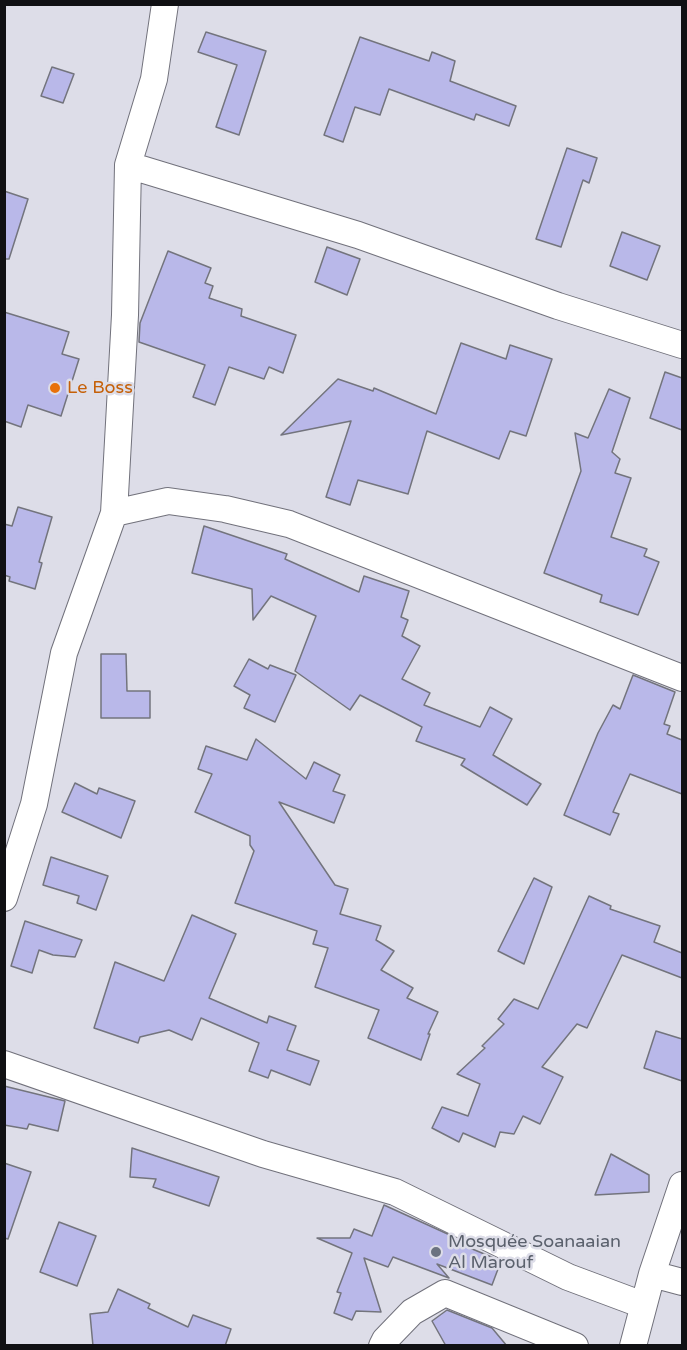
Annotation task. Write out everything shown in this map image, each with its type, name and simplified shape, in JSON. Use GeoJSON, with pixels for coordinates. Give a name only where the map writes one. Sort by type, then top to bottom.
{"type":"FeatureCollection","features":[{"type":"Feature","properties":{"kind":"street"},"geometry":{"type":"LineString","coordinates":[[4,898],[34,804],[64,653],[114,513],[125,315],[128,165],[154,79],[165,4]]}},
{"type":"Feature","properties":{"kind":"street"},"geometry":{"type":"LineString","coordinates":[[128,165],[358,235],[558,306],[682,345]]}},
{"type":"Feature","properties":{"kind":"street"},"geometry":{"type":"LineString","coordinates":[[114,513],[168,501],[225,509],[288,524],[682,678]]}},
{"type":"Feature","properties":{"kind":"street"},"geometry":{"type":"LineString","coordinates":[[4,1064],[263,1154],[395,1192],[568,1277],[643,1305]]}},
{"type":"Feature","properties":{"kind":"street"},"geometry":{"type":"LineString","coordinates":[[633,1346],[652,1274],[682,1185]]}},
{"type":"Feature","properties":{"kind":"street"},"geometry":{"type":"LineString","coordinates":[[652,1274],[682,1282]]}},
{"type":"Feature","properties":{"kind":"street"},"geometry":{"type":"LineString","coordinates":[[382,1346],[412,1312],[445,1293],[575,1346]]}},
{"type":"Feature","properties":{"kind":"building"},"geometry":{"type":"Polygon","coordinates":[[[206,32],[266,51],[239,135],[216,127],[237,65],[198,52],[206,32]]]}},
{"type":"Feature","properties":{"kind":"building"},"geometry":{"type":"Polygon","coordinates":[[[360,37],[429,61],[432,52],[455,61],[450,81],[516,106],[509,126],[476,114],[474,120],[389,89],[380,115],[355,107],[343,142],[324,135],[360,37]]]}},
{"type":"Feature","properties":{"kind":"building"},"geometry":{"type":"Polygon","coordinates":[[[52,67],[74,74],[63,103],[41,96],[52,67]]]}},
{"type":"Feature","properties":{"kind":"building"},"geometry":{"type":"Polygon","coordinates":[[[567,148],[597,158],[589,183],[583,180],[561,247],[536,239],[567,148]]]}},
{"type":"Feature","properties":{"kind":"building"},"geometry":{"type":"Polygon","coordinates":[[[4,191],[28,199],[9,259],[4,259],[4,191]]]}},
{"type":"Feature","properties":{"kind":"building"},"geometry":{"type":"Polygon","coordinates":[[[622,232],[660,246],[647,280],[610,266],[622,232]]]}},
{"type":"Feature","properties":{"kind":"building"},"geometry":{"type":"Polygon","coordinates":[[[327,247],[360,259],[347,295],[315,282],[327,247]]]}},
{"type":"Feature","properties":{"kind":"building"},"geometry":{"type":"Polygon","coordinates":[[[168,251],[211,268],[205,283],[213,286],[209,298],[242,309],[241,316],[296,335],[283,373],[269,367],[264,379],[229,367],[215,405],[193,397],[205,365],[139,342],[140,323],[168,251]]]}},
{"type":"Feature","properties":{"kind":"building"},"geometry":{"type":"Polygon","coordinates":[[[4,312],[69,332],[62,354],[79,359],[61,416],[28,405],[21,427],[4,421],[4,312]]]}},
{"type":"Feature","properties":{"kind":"building"},"geometry":{"type":"Polygon","coordinates":[[[461,343],[506,359],[510,345],[552,359],[526,436],[510,431],[499,459],[427,431],[408,494],[358,480],[350,505],[326,497],[351,421],[281,435],[338,379],[373,391],[374,388],[436,414],[461,343]]]}},
{"type":"Feature","properties":{"kind":"building"},"geometry":{"type":"Polygon","coordinates":[[[665,372],[682,378],[682,430],[650,418],[665,372]]]}},
{"type":"Feature","properties":{"kind":"building"},"geometry":{"type":"Polygon","coordinates":[[[609,389],[630,398],[612,452],[620,459],[615,473],[631,478],[611,537],[647,549],[644,556],[659,562],[638,615],[600,602],[602,595],[544,573],[581,471],[575,433],[588,438],[609,389]]]}},
{"type":"Feature","properties":{"kind":"building"},"geometry":{"type":"Polygon","coordinates":[[[18,507],[52,517],[39,562],[42,563],[35,589],[9,581],[10,577],[4,575],[4,524],[12,526],[18,507]]]}},
{"type":"Feature","properties":{"kind":"building"},"geometry":{"type":"Polygon","coordinates":[[[204,526],[287,554],[285,559],[359,592],[364,576],[409,591],[401,617],[408,620],[402,636],[420,646],[402,679],[430,693],[424,705],[480,727],[490,707],[512,719],[493,755],[541,784],[527,805],[461,765],[465,759],[416,741],[422,727],[360,695],[350,710],[295,671],[316,616],[271,596],[253,620],[252,589],[192,573],[204,526]]]}},
{"type":"Feature","properties":{"kind":"building"},"geometry":{"type":"Polygon","coordinates":[[[101,654],[126,654],[127,691],[150,691],[150,718],[101,718],[101,654]]]}},
{"type":"Feature","properties":{"kind":"building"},"geometry":{"type":"Polygon","coordinates":[[[249,659],[268,669],[270,665],[296,675],[275,722],[244,708],[250,695],[234,686],[249,659]]]}},
{"type":"Feature","properties":{"kind":"building"},"geometry":{"type":"Polygon","coordinates":[[[633,675],[675,692],[664,724],[670,726],[667,734],[682,740],[682,794],[630,774],[613,812],[619,814],[610,835],[564,815],[598,733],[613,705],[620,709],[633,675]]]}},
{"type":"Feature","properties":{"kind":"building"},"geometry":{"type":"Polygon","coordinates":[[[256,739],[306,779],[314,762],[340,775],[333,791],[345,795],[334,823],[279,802],[335,885],[348,889],[340,914],[381,926],[376,940],[394,951],[381,970],[413,988],[407,998],[438,1012],[428,1034],[430,1034],[421,1060],[368,1038],[379,1010],[315,987],[328,948],[313,944],[317,931],[235,903],[254,851],[250,845],[250,836],[195,812],[212,774],[198,769],[206,746],[247,760],[256,739]]]}},
{"type":"Feature","properties":{"kind":"building"},"geometry":{"type":"Polygon","coordinates":[[[75,783],[97,794],[99,788],[135,801],[121,838],[62,812],[75,783]]]}},
{"type":"Feature","properties":{"kind":"building"},"geometry":{"type":"Polygon","coordinates":[[[51,857],[108,876],[96,910],[77,903],[79,896],[43,885],[51,857]]]}},
{"type":"Feature","properties":{"kind":"building"},"geometry":{"type":"Polygon","coordinates":[[[534,878],[552,887],[524,964],[498,951],[534,878]]]}},
{"type":"Feature","properties":{"kind":"building"},"geometry":{"type":"Polygon","coordinates":[[[589,896],[611,906],[610,909],[660,926],[654,942],[682,953],[682,978],[622,955],[587,1028],[577,1024],[542,1067],[563,1077],[540,1124],[523,1116],[514,1134],[500,1132],[495,1147],[463,1133],[459,1142],[432,1128],[442,1107],[468,1116],[480,1084],[457,1074],[485,1048],[482,1046],[504,1024],[498,1019],[514,999],[538,1009],[589,896]]]}},
{"type":"Feature","properties":{"kind":"building"},"geometry":{"type":"Polygon","coordinates":[[[192,915],[236,934],[209,998],[267,1023],[269,1016],[296,1026],[287,1050],[319,1061],[310,1085],[271,1070],[268,1078],[249,1071],[259,1043],[201,1018],[192,1040],[169,1030],[140,1037],[138,1043],[94,1028],[115,962],[164,981],[192,915]]]}},
{"type":"Feature","properties":{"kind":"building"},"geometry":{"type":"Polygon","coordinates":[[[25,921],[82,940],[75,957],[53,955],[39,950],[32,973],[11,966],[25,921]]]}},
{"type":"Feature","properties":{"kind":"building"},"geometry":{"type":"Polygon","coordinates":[[[656,1031],[682,1039],[682,1081],[644,1068],[656,1031]]]}},
{"type":"Feature","properties":{"kind":"building"},"geometry":{"type":"Polygon","coordinates":[[[4,1086],[65,1101],[58,1131],[29,1124],[27,1129],[4,1125],[4,1086]]]}},
{"type":"Feature","properties":{"kind":"building"},"geometry":{"type":"Polygon","coordinates":[[[132,1148],[219,1177],[209,1206],[153,1187],[156,1179],[130,1177],[132,1148]]]}},
{"type":"Feature","properties":{"kind":"building"},"geometry":{"type":"Polygon","coordinates":[[[611,1154],[649,1175],[649,1192],[595,1195],[611,1154]]]}},
{"type":"Feature","properties":{"kind":"building"},"geometry":{"type":"Polygon","coordinates":[[[4,1163],[31,1172],[8,1239],[4,1238],[4,1163]]]}},
{"type":"Feature","properties":{"kind":"building"},"geometry":{"type":"Polygon","coordinates":[[[384,1205],[452,1236],[451,1239],[458,1243],[501,1261],[492,1285],[437,1264],[449,1278],[393,1257],[388,1267],[364,1258],[381,1312],[356,1311],[352,1320],[334,1313],[341,1293],[337,1292],[352,1253],[317,1238],[350,1238],[354,1229],[372,1236],[384,1205]]]}},
{"type":"Feature","properties":{"kind":"building"},"geometry":{"type":"Polygon","coordinates":[[[59,1222],[96,1236],[77,1286],[40,1272],[59,1222]]]}},
{"type":"Feature","properties":{"kind":"building"},"geometry":{"type":"Polygon","coordinates":[[[118,1289],[150,1304],[148,1308],[188,1327],[193,1315],[231,1329],[225,1346],[93,1346],[90,1314],[108,1312],[118,1289]]]}},
{"type":"Feature","properties":{"kind":"building"},"geometry":{"type":"Polygon","coordinates":[[[447,1310],[492,1328],[507,1346],[446,1346],[432,1321],[447,1310]]]}},
{"type":"Feature","properties":{"kind":"place","name":"Le Boss"},"geometry":{"type":"Point","coordinates":[55,388]}},
{"type":"Feature","properties":{"kind":"place","name":"Mosquée Soanaaian Al Marouf"},"geometry":{"type":"Point","coordinates":[436,1252]}}]}
